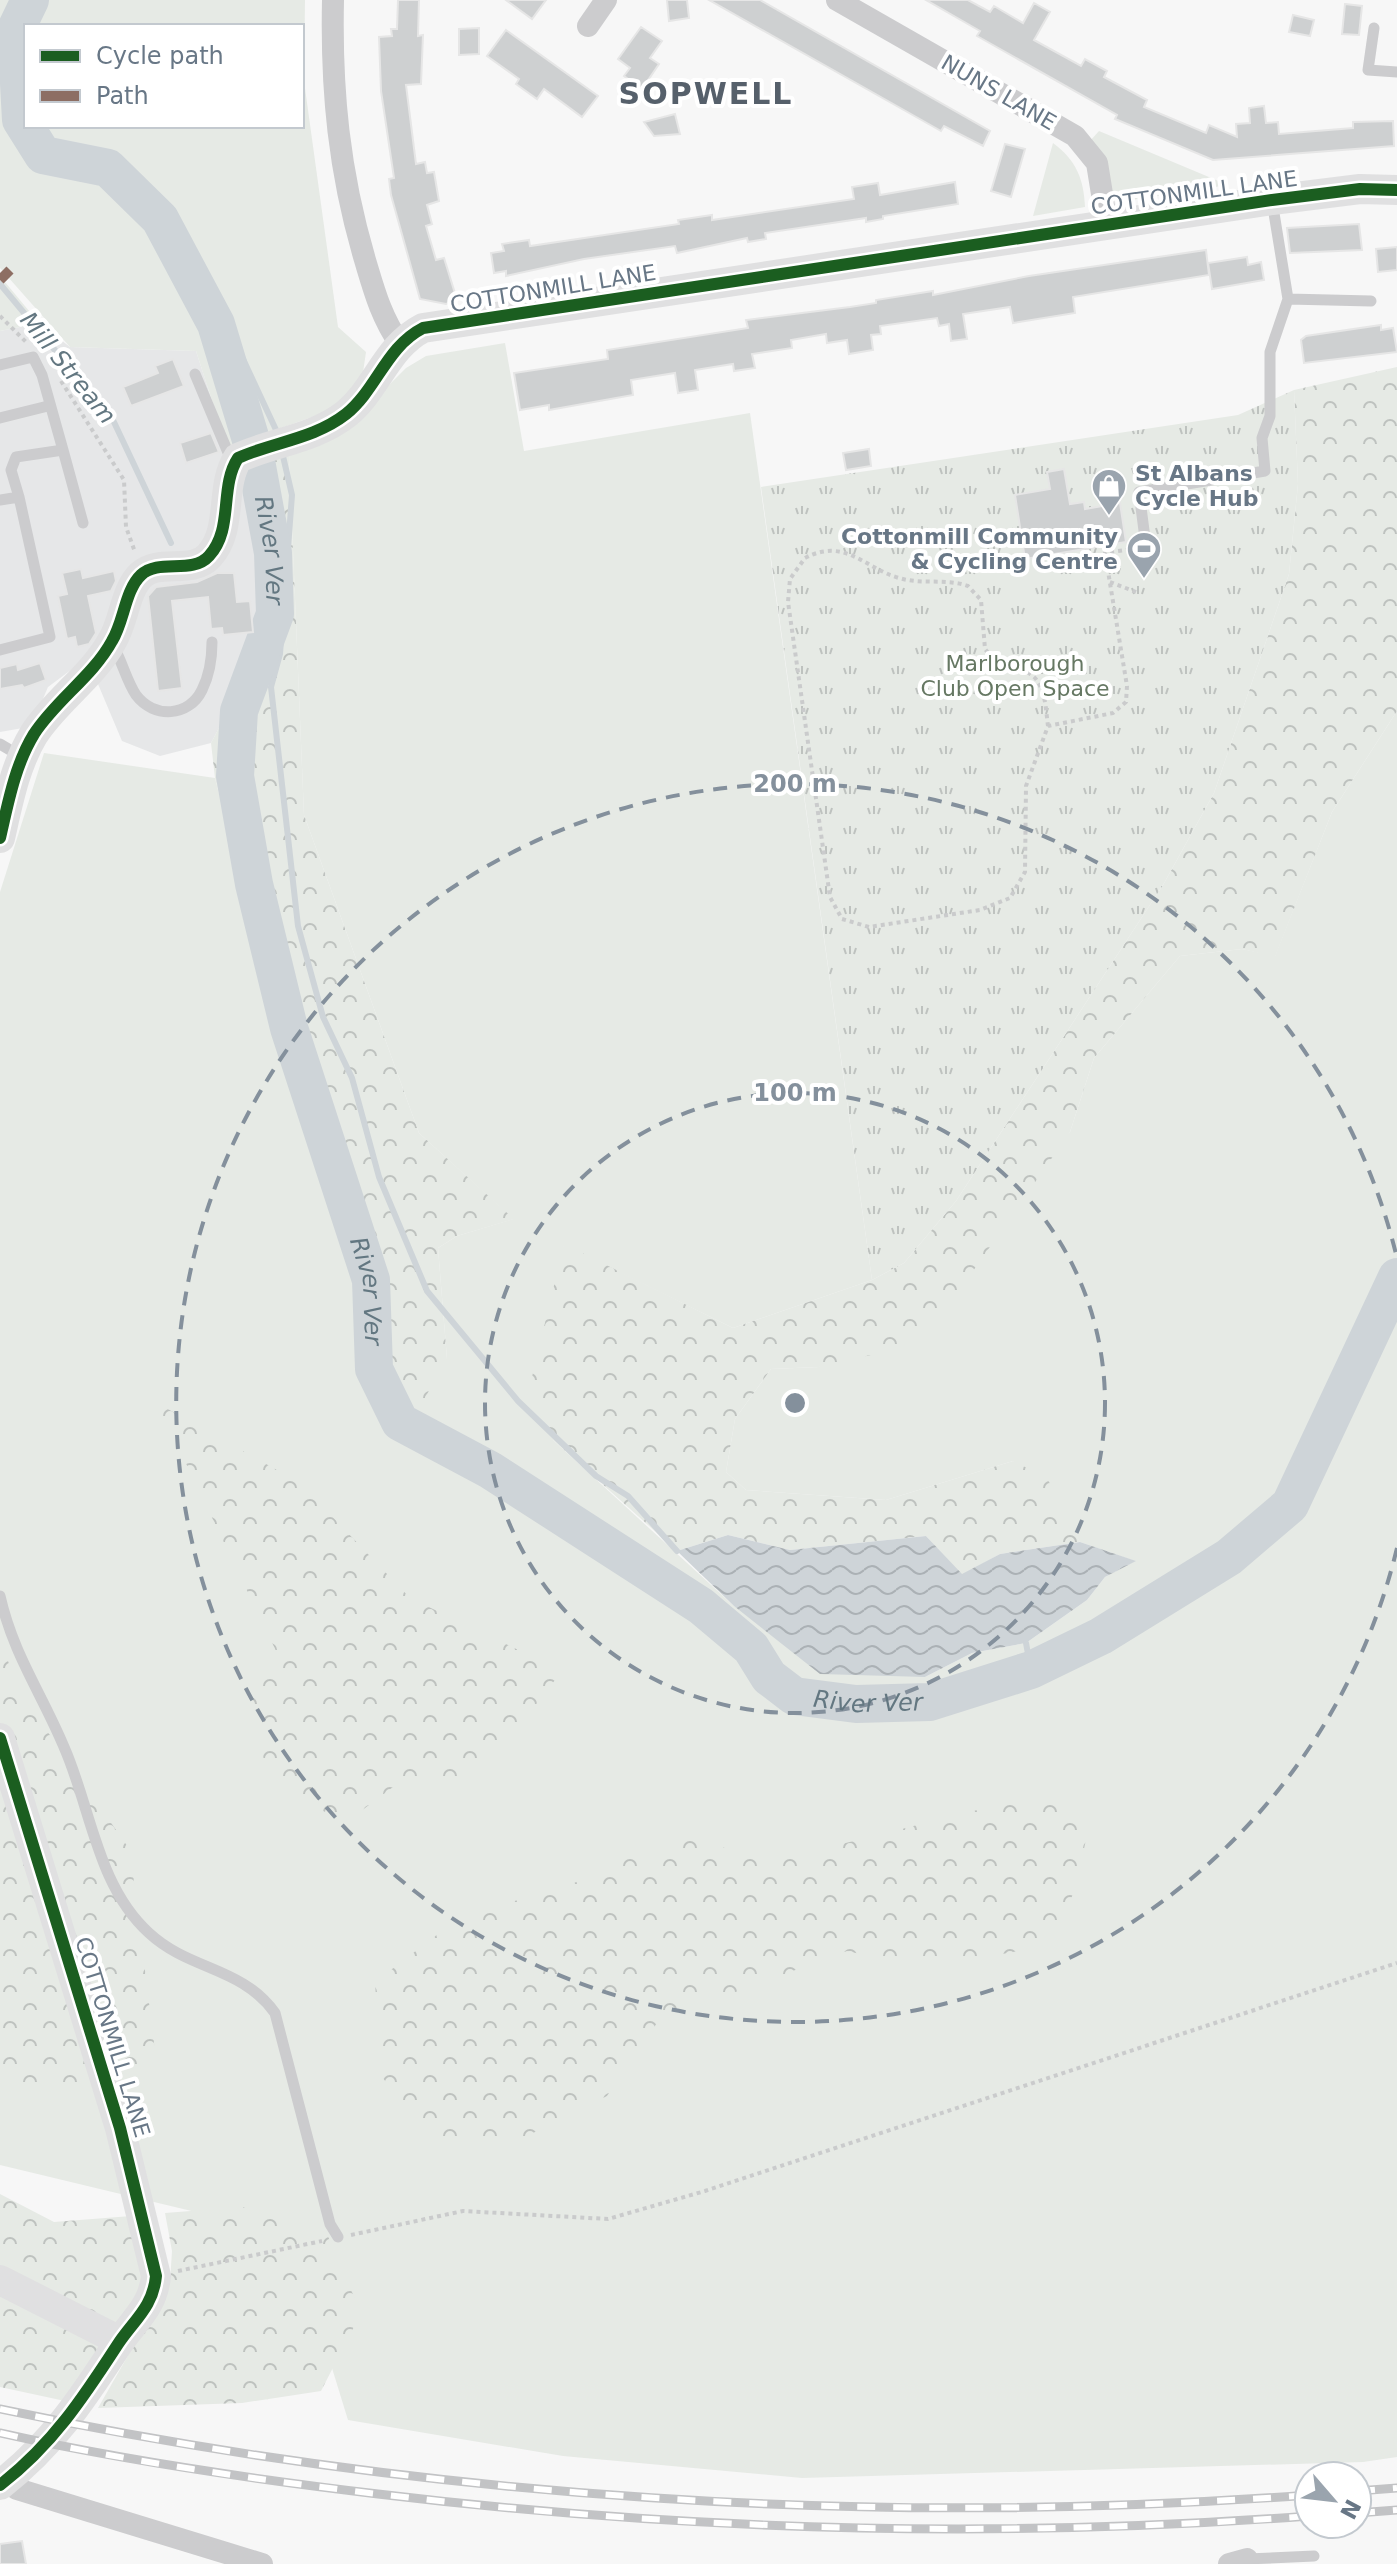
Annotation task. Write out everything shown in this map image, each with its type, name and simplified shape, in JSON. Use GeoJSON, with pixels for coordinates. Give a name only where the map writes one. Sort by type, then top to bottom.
{"type":"FeatureCollection","features":[{"type":"Feature","properties":{"kind":"street"},"geometry":{"type":"LineString","coordinates":[[333,0],[333,88],[346,196],[383,319],[400,344]]}},
{"type":"Feature","properties":{"kind":"street"},"geometry":{"type":"LineString","coordinates":[[588,26],[606,0]]}},
{"type":"Feature","properties":{"kind":"street","name":"NUNS LANE"},"geometry":{"type":"LineString","coordinates":[[837,0],[1075,136],[1097,163],[1107,225]]}},
{"type":"Feature","properties":{"kind":"street","name":"COTTONMILL LANE"},"geometry":{"type":"LineString","coordinates":[[249,455],[323,428],[345,415],[361,399],[400,344],[423,328],[1272,200],[1360,189],[1397,190]]}},
{"type":"Feature","properties":{"kind":"street"},"geometry":{"type":"LineString","coordinates":[[0,838],[11,750],[50,714],[111,643],[142,574],[149,569],[196,565],[208,559],[220,538],[249,455]]}},
{"type":"Feature","properties":{"kind":"street","name":"COTTONMILL LANE"},"geometry":{"type":"LineString","coordinates":[[0,1738],[120,2128],[156,2276]]}},
{"type":"Feature","properties":{"kind":"street"},"geometry":{"type":"LineString","coordinates":[[156,2276],[154,2294],[143,2314],[120,2341],[86,2396],[40,2449],[2,2483],[262,2564]]}},
{"type":"Feature","properties":{"kind":"street"},"geometry":{"type":"LineString","coordinates":[[0,2280],[120,2341]]}},
{"type":"Feature","properties":{"kind":"lane"},"geometry":{"type":"LineString","coordinates":[[1374,28],[1368,70],[1397,72]]}},
{"type":"Feature","properties":{"kind":"lane"},"geometry":{"type":"LineString","coordinates":[[1146,546],[1139,492],[1265,471],[1262,438],[1270,416],[1270,352],[1288,299],[1272,200]]}},
{"type":"Feature","properties":{"kind":"lane"},"geometry":{"type":"LineString","coordinates":[[1288,299],[1371,301]]}},
{"type":"Feature","properties":{"kind":"lane"},"geometry":{"type":"LineString","coordinates":[[0,365],[33,357],[42,375],[48,406],[83,523]]}},
{"type":"Feature","properties":{"kind":"lane"},"geometry":{"type":"LineString","coordinates":[[195,374],[249,455]]}},
{"type":"Feature","properties":{"kind":"lane"},"geometry":{"type":"LineString","coordinates":[[0,418],[48,406]]}},
{"type":"Feature","properties":{"kind":"lane"},"geometry":{"type":"LineString","coordinates":[[0,650],[50,637],[19,497],[6,470],[16,457],[63,450]]}},
{"type":"Feature","properties":{"kind":"lane"},"geometry":{"type":"LineString","coordinates":[[0,500],[19,497]]}},
{"type":"Feature","properties":{"kind":"lane"},"geometry":{"type":"LineString","coordinates":[[111,643],[136,694],[148,706],[163,713],[180,711],[201,693],[211,665],[212,642]]}},
{"type":"Feature","properties":{"kind":"lane"},"geometry":{"type":"LineString","coordinates":[[0,1596],[7,1628],[29,1682],[63,1744],[105,1869],[126,1905],[149,1933],[200,1965],[238,1978],[260,1992],[275,2013],[330,2224],[338,2237]]}},
{"type":"Feature","properties":{"kind":"lane"},"geometry":{"type":"LineString","coordinates":[[1238,2562],[1314,2556]]}},
{"type":"Feature","properties":{"kind":"path"},"geometry":{"type":"LineString","coordinates":[[0,316],[29,345]]}},
{"type":"Feature","properties":{"kind":"path"},"geometry":{"type":"LineString","coordinates":[[58,376],[90,421],[124,480],[126,527],[142,574]]}},
{"type":"Feature","properties":{"kind":"path"},"geometry":{"type":"LineString","coordinates":[[1048,726],[1113,713],[1126,702],[1127,686],[1105,553],[1146,546]]}},
{"type":"Feature","properties":{"kind":"path"},"geometry":{"type":"LineString","coordinates":[[837,550],[861,557],[899,578],[968,586],[981,600],[985,649],[993,659],[1028,672],[1037,680],[1048,726],[1026,786],[1025,872],[1010,898],[980,910],[869,927],[842,919],[830,897],[788,602],[790,579],[797,566],[814,553],[837,550]]}},
{"type":"Feature","properties":{"kind":"path"},"geometry":{"type":"LineString","coordinates":[[1110,582],[1136,592]]}},
{"type":"Feature","properties":{"kind":"path"},"geometry":{"type":"LineString","coordinates":[[156,2276],[463,2211],[608,2219],[705,2191],[1397,1963]]}},
{"type":"Feature","properties":{"kind":"shaded area"},"geometry":{"type":"Polygon","coordinates":[[[39,323],[70,347],[196,351],[227,447],[254,477],[267,549],[268,614],[249,671],[211,743],[160,756],[122,741],[87,658],[48,687],[37,713],[23,728],[0,732],[0,331],[39,323]]]}},
{"type":"Feature","properties":{"kind":"green space"},"geometry":{"type":"Polygon","coordinates":[[[0,0],[305,0],[304,81],[338,327],[366,352],[362,379],[329,411],[227,447],[196,351],[70,347],[0,268],[0,0]]]}},
{"type":"Feature","properties":{"kind":"green space"},"geometry":{"type":"Polygon","coordinates":[[[1099,131],[1228,185],[1118,202],[1111,196],[1090,141],[1099,131]]]}},
{"type":"Feature","properties":{"kind":"green space"},"geometry":{"type":"Polygon","coordinates":[[[1053,143],[1068,156],[1077,171],[1085,207],[1033,216],[1053,143]]]}},
{"type":"Feature","properties":{"kind":"green space"},"geometry":{"type":"Polygon","coordinates":[[[0,276],[39,323],[0,331],[0,276]]]}},
{"type":"Feature","properties":{"kind":"green space"},"geometry":{"type":"Polygon","coordinates":[[[505,343],[524,451],[750,413],[872,1280],[733,1328],[564,1245],[553,1440],[734,1606],[925,1677],[972,1653],[1026,1643],[1087,1600],[1105,1577],[1135,1561],[1080,1542],[1062,1513],[1013,1461],[886,1500],[746,1490],[726,1472],[735,1419],[771,1369],[819,1367],[1070,1132],[1094,1058],[1180,956],[1242,949],[1275,956],[1332,812],[1397,711],[1397,2457],[1373,2461],[1293,2460],[1293,2464],[802,2478],[563,2456],[348,2420],[291,2235],[0,2165],[0,892],[44,753],[215,778],[265,973],[361,1275],[368,1369],[447,1359],[438,1248],[457,1236],[513,1219],[419,1133],[304,815],[289,454],[364,410],[406,368],[426,356],[505,343]]]}},
{"type":"Feature","properties":{"kind":"green space"},"geometry":{"type":"Polygon","coordinates":[[[1397,367],[1397,711],[1332,812],[1275,957],[1242,949],[1180,956],[1094,1058],[1070,1132],[943,1314],[888,1351],[819,1367],[771,1369],[735,1419],[726,1472],[746,1490],[886,1500],[1013,1461],[1047,1478],[1080,1542],[1000,1554],[962,1575],[926,1536],[790,1550],[728,1535],[677,1551],[553,1440],[531,1381],[564,1244],[733,1328],[872,1280],[904,1263],[956,1201],[1163,885],[1214,793],[1289,574],[1298,484],[1294,390],[1397,367]]]}},
{"type":"Feature","properties":{"kind":"green space","name":"Marlborough Club Open Space"},"geometry":{"type":"Polygon","coordinates":[[[1294,390],[1298,484],[1289,574],[1214,793],[1163,885],[956,1201],[904,1263],[872,1280],[761,487],[1238,415],[1294,390]]]}},
{"type":"Feature","properties":{"kind":"green space"},"geometry":{"type":"Polygon","coordinates":[[[289,454],[304,815],[419,1133],[514,1219],[457,1236],[438,1248],[447,1359],[401,1440],[368,1369],[361,1275],[265,973],[215,778],[211,743],[249,671],[268,614],[267,549],[254,477],[260,464],[289,454]]]}},
{"type":"Feature","properties":{"kind":"green space"},"geometry":{"type":"Polygon","coordinates":[[[157,1403],[300,1483],[410,1598],[562,1671],[481,1775],[401,1781],[345,1823],[269,1781],[248,1694],[277,1653],[157,1403]]]}},
{"type":"Feature","properties":{"kind":"green space"},"geometry":{"type":"Polygon","coordinates":[[[0,1633],[15,1685],[130,1850],[157,2067],[33,2095],[0,2088],[0,1633]]]}},
{"type":"Feature","properties":{"kind":"green space"},"geometry":{"type":"Polygon","coordinates":[[[1041,1794],[1089,1826],[1076,1885],[1055,1944],[925,1969],[847,1951],[659,2020],[607,2096],[515,2142],[432,2137],[381,2076],[375,1982],[459,1918],[583,1880],[629,1855],[689,1840],[778,1860],[1041,1794]]]}},
{"type":"Feature","properties":{"kind":"green space"},"geometry":{"type":"Polygon","coordinates":[[[0,2194],[54,2222],[131,2216],[144,2277],[139,2293],[65,2401],[0,2387],[0,2194]]]}},
{"type":"Feature","properties":{"kind":"green space"},"geometry":{"type":"Polygon","coordinates":[[[242,2207],[327,2234],[361,2313],[321,2391],[242,2403],[98,2408],[170,2282],[172,2251],[165,2213],[242,2207]]]}},
{"type":"Feature","properties":{"kind":"water"},"geometry":{"type":"Polygon","coordinates":[[[728,1535],[790,1550],[926,1536],[962,1574],[1000,1554],[1080,1542],[1136,1561],[1105,1577],[1087,1600],[1026,1643],[972,1653],[925,1677],[820,1674],[734,1606],[677,1551],[728,1535]]]}},
{"type":"Feature","properties":{"kind":"building"},"geometry":{"type":"Polygon","coordinates":[[[398,0],[419,0],[418,36],[423,35],[421,84],[406,85],[416,164],[425,162],[427,173],[434,172],[439,201],[427,205],[432,224],[426,226],[436,260],[444,258],[457,300],[446,304],[420,299],[391,195],[389,179],[394,178],[381,91],[379,37],[392,36],[391,29],[397,29],[398,0]]]}},
{"type":"Feature","properties":{"kind":"building"},"geometry":{"type":"Polygon","coordinates":[[[506,0],[546,0],[532,19],[506,0]]]}},
{"type":"Feature","properties":{"kind":"building"},"geometry":{"type":"Polygon","coordinates":[[[667,0],[687,0],[689,18],[669,21],[667,0]]]}},
{"type":"Feature","properties":{"kind":"building"},"geometry":{"type":"Polygon","coordinates":[[[709,0],[760,0],[990,131],[983,146],[944,126],[941,131],[709,0]]]}},
{"type":"Feature","properties":{"kind":"building"},"geometry":{"type":"Polygon","coordinates":[[[926,0],[968,0],[990,12],[994,6],[1023,23],[1034,3],[1050,12],[1034,40],[1081,66],[1085,59],[1107,71],[1104,77],[1147,100],[1144,107],[1206,133],[1209,125],[1237,137],[1236,124],[1250,123],[1249,108],[1264,106],[1266,123],[1278,122],[1279,134],[1353,128],[1353,122],[1393,121],[1394,146],[1213,160],[1115,119],[1117,115],[977,36],[980,31],[926,0]]]}},
{"type":"Feature","properties":{"kind":"building"},"geometry":{"type":"Polygon","coordinates":[[[1345,4],[1362,6],[1359,35],[1342,34],[1345,4]]]}},
{"type":"Feature","properties":{"kind":"building"},"geometry":{"type":"Polygon","coordinates":[[[1293,15],[1314,20],[1310,36],[1289,32],[1293,15]]]}},
{"type":"Feature","properties":{"kind":"building"},"geometry":{"type":"Polygon","coordinates":[[[641,27],[662,41],[650,58],[659,64],[642,89],[624,76],[630,68],[618,59],[641,27]]]}},
{"type":"Feature","properties":{"kind":"building"},"geometry":{"type":"Polygon","coordinates":[[[479,28],[479,54],[459,55],[459,29],[479,28]]]}},
{"type":"Feature","properties":{"kind":"building"},"geometry":{"type":"Polygon","coordinates":[[[506,30],[598,96],[582,117],[544,89],[537,99],[516,84],[519,79],[487,56],[506,30]]]}},
{"type":"Feature","properties":{"kind":"building"},"geometry":{"type":"Polygon","coordinates":[[[675,114],[680,134],[654,136],[644,122],[675,114]]]}},
{"type":"Feature","properties":{"kind":"building"},"geometry":{"type":"Polygon","coordinates":[[[1005,144],[1025,149],[1011,197],[991,191],[1005,144]]]}},
{"type":"Feature","properties":{"kind":"building"},"geometry":{"type":"Polygon","coordinates":[[[955,182],[958,204],[883,216],[883,219],[866,222],[866,218],[765,233],[766,239],[748,242],[747,238],[677,253],[675,246],[584,259],[506,276],[506,271],[494,273],[491,253],[504,251],[502,244],[529,240],[530,246],[679,224],[678,220],[712,215],[712,220],[854,199],[852,187],[878,183],[880,195],[955,182]]]}},
{"type":"Feature","properties":{"kind":"building"},"geometry":{"type":"Polygon","coordinates":[[[1359,224],[1362,250],[1290,253],[1287,228],[1359,224]]]}},
{"type":"Feature","properties":{"kind":"building"},"geometry":{"type":"Polygon","coordinates":[[[1397,247],[1397,270],[1378,272],[1376,249],[1397,247]]]}},
{"type":"Feature","properties":{"kind":"building"},"geometry":{"type":"Polygon","coordinates":[[[1206,250],[1209,275],[1073,297],[1075,313],[1013,323],[1010,307],[963,314],[967,339],[951,341],[949,324],[939,326],[937,318],[880,326],[881,334],[871,335],[873,350],[849,354],[847,340],[827,343],[826,334],[791,340],[792,348],[752,354],[755,368],[734,371],[733,364],[695,370],[698,390],[678,393],[675,373],[631,380],[633,395],[549,410],[549,405],[520,410],[514,373],[608,359],[607,350],[748,328],[746,320],[876,303],[876,300],[933,291],[933,295],[1029,276],[1206,250]]]}},
{"type":"Feature","properties":{"kind":"building"},"geometry":{"type":"Polygon","coordinates":[[[1247,257],[1248,265],[1261,262],[1264,280],[1212,289],[1208,263],[1247,257]]]}},
{"type":"Feature","properties":{"kind":"building"},"geometry":{"type":"Polygon","coordinates":[[[1381,325],[1381,330],[1393,328],[1397,352],[1304,363],[1301,340],[1306,336],[1381,325]]]}},
{"type":"Feature","properties":{"kind":"building"},"geometry":{"type":"Polygon","coordinates":[[[173,359],[184,386],[131,406],[123,387],[158,373],[155,366],[173,359]]]}},
{"type":"Feature","properties":{"kind":"building"},"geometry":{"type":"Polygon","coordinates":[[[211,433],[219,452],[186,463],[180,443],[211,433]]]}},
{"type":"Feature","properties":{"kind":"building"},"geometry":{"type":"Polygon","coordinates":[[[869,449],[871,466],[846,470],[843,453],[869,449]]]}},
{"type":"Feature","properties":{"kind":"building"},"geometry":{"type":"Polygon","coordinates":[[[1064,469],[1070,504],[1084,502],[1085,509],[1120,503],[1126,542],[1025,559],[1015,495],[1050,489],[1047,472],[1064,469]]]}},
{"type":"Feature","properties":{"kind":"building"},"geometry":{"type":"Polygon","coordinates":[[[81,569],[83,578],[114,571],[116,581],[111,591],[88,596],[96,633],[89,644],[77,647],[75,637],[67,639],[58,596],[67,594],[62,573],[81,569]]]}},
{"type":"Feature","properties":{"kind":"building"},"geometry":{"type":"Polygon","coordinates":[[[217,573],[234,573],[237,602],[250,601],[253,632],[223,635],[222,628],[211,629],[208,597],[172,601],[182,688],[158,691],[148,596],[156,587],[197,582],[217,573]]]}},
{"type":"Feature","properties":{"kind":"building"},"geometry":{"type":"Polygon","coordinates":[[[40,663],[46,680],[24,688],[22,685],[0,689],[0,668],[17,664],[18,670],[40,663]]]}},
{"type":"Feature","properties":{"kind":"building"},"geometry":{"type":"Polygon","coordinates":[[[22,2541],[26,2564],[0,2564],[0,2544],[22,2541]]]}},
{"type":"Feature","properties":{"kind":"waterway","name":"River Ver"},"geometry":{"type":"LineString","coordinates":[[24,125],[21,120],[16,29],[30,0]]}},
{"type":"Feature","properties":{"kind":"waterway","name":"River Ver"},"geometry":{"type":"LineString","coordinates":[[26,128],[43,155],[108,168],[160,219],[216,324],[254,450],[273,553],[275,614],[239,711],[235,776],[254,884],[289,1028],[371,1280],[374,1369],[400,1422],[490,1470],[701,1606],[751,1648],[769,1677],[794,1696],[856,1704],[930,1702],[1031,1670],[1101,1636],[1229,1557],[1290,1505],[1397,1277]]}},
{"type":"Feature","properties":{"kind":"waterway","name":"Mill Stream"},"geometry":{"type":"LineString","coordinates":[[0,284],[113,420],[171,543]]}},
{"type":"Feature","properties":{"kind":"waterway"},"geometry":{"type":"LineString","coordinates":[[216,324],[243,359],[277,432]]}},
{"type":"Feature","properties":{"kind":"waterway"},"geometry":{"type":"LineString","coordinates":[[282,452],[292,495],[280,654],[271,687],[298,926],[323,1017],[352,1078],[379,1177],[427,1291],[518,1401],[596,1476],[628,1496],[677,1551]]}},
{"type":"Feature","properties":{"kind":"waterway"},"geometry":{"type":"LineString","coordinates":[[1026,1643],[1031,1670]]}},
{"type":"Feature","properties":{"kind":"railway"},"geometry":{"type":"LineString","coordinates":[[0,2409],[161,2440],[324,2465],[487,2484],[652,2498],[816,2506],[981,2508],[1293,2496]]}},
{"type":"Feature","properties":{"kind":"railway"},"geometry":{"type":"LineString","coordinates":[[0,2433],[141,2461],[283,2482],[494,2507],[610,2516],[843,2528],[960,2529],[1193,2523],[1293,2517]]}},
{"type":"Feature","properties":{"kind":"railway"},"geometry":{"type":"LineString","coordinates":[[1373,2490],[1397,2488]]}},
{"type":"Feature","properties":{"kind":"railway"},"geometry":{"type":"LineString","coordinates":[[1373,2512],[1397,2510]]}},
{"type":"Feature","properties":{"kind":"marked path"},"geometry":{"type":"LineString","coordinates":[[0,280],[10,270]]}},
{"type":"Feature","properties":{"kind":"cycle path"},"geometry":{"type":"LineString","coordinates":[[0,838],[13,784],[27,746],[53,710],[104,654],[116,633],[136,581],[148,570],[202,562],[217,545],[232,469],[238,458],[307,435],[346,414],[366,393],[400,346],[423,328],[1272,200],[1360,189],[1397,190]]}},
{"type":"Feature","properties":{"kind":"cycle path"},"geometry":{"type":"LineString","coordinates":[[0,1738],[120,2128],[156,2276],[147,2305],[79,2402],[35,2454],[0,2485]]}},
{"type":"Feature","properties":{"kind":"place","name":"St Albans Cycle Hub"},"geometry":{"type":"Point","coordinates":[1109,517]}},
{"type":"Feature","properties":{"kind":"place","name":"Cottonmill Community & Cycling Centre"},"geometry":{"type":"Point","coordinates":[1144,580]}},
{"type":"Feature","properties":{"kind":"district","name":"SOPWELL"},"geometry":{"type":"Point","coordinates":[706,94]}}]}
